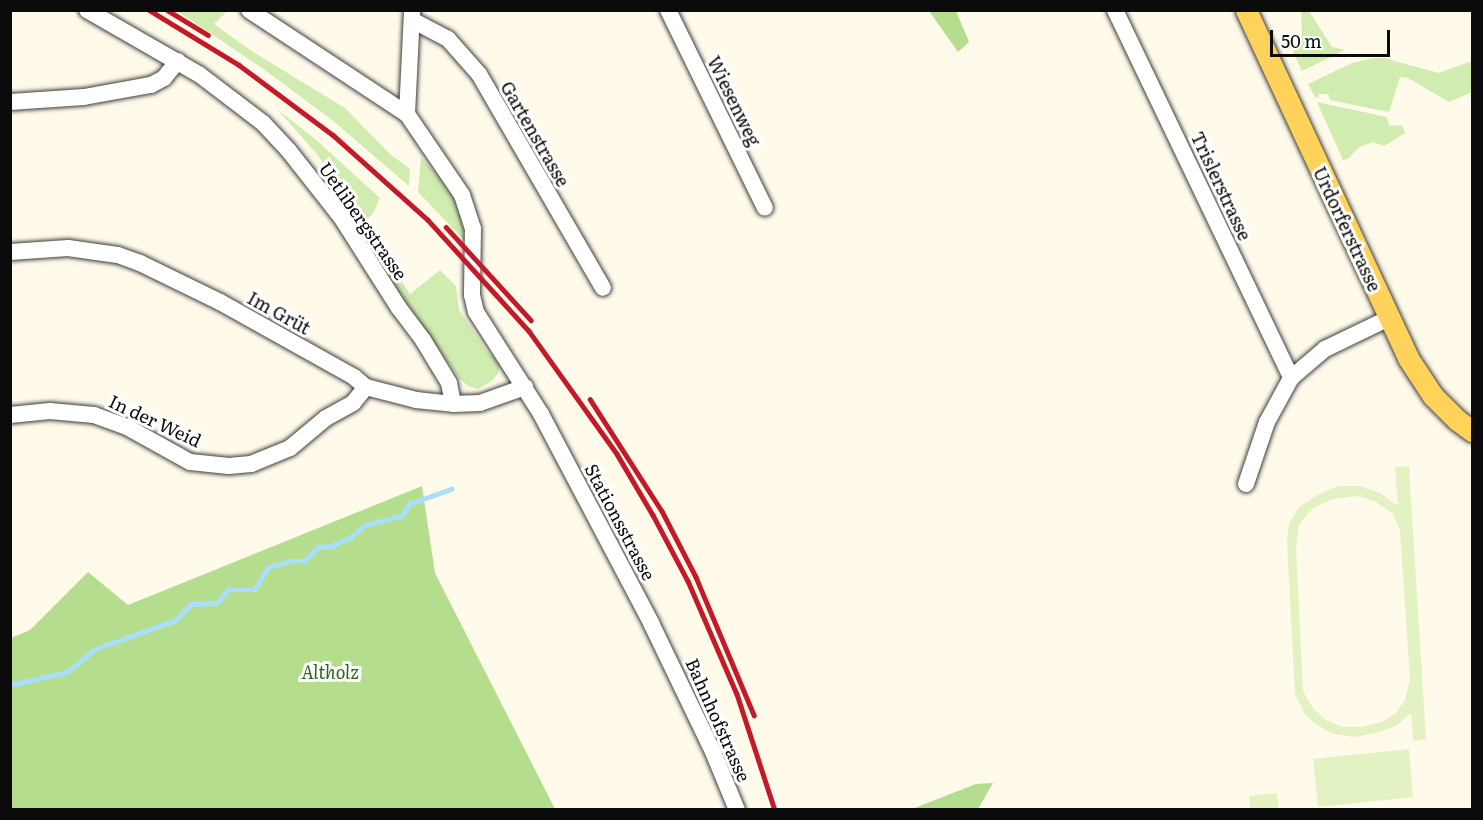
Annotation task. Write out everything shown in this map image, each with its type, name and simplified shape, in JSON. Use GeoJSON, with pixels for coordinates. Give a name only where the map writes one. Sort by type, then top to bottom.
{"type":"FeatureCollection","features":[{"type":"Feature","properties":{"kind":"main road","name":"Urdorferstrasse"},"geometry":{"type":"LineString","coordinates":[[1246,10],[1408,358],[1433,396],[1457,420],[1473,431]]}},
{"type":"Feature","properties":{"kind":"street","name":"Uetlibergstrasse"},"geometry":{"type":"LineString","coordinates":[[87,10],[178,61],[262,123],[289,151],[341,217],[367,260],[423,340],[449,383],[453,404]]}},
{"type":"Feature","properties":{"kind":"street"},"geometry":{"type":"LineString","coordinates":[[249,10],[407,114],[462,195],[472,228],[472,295],[476,312],[525,387]]}},
{"type":"Feature","properties":{"kind":"street","name":"Wiesenweg"},"geometry":{"type":"LineString","coordinates":[[668,10],[765,208]]}},
{"type":"Feature","properties":{"kind":"street","name":"Trislerstrasse"},"geometry":{"type":"LineString","coordinates":[[1115,10],[1291,378]]}},
{"type":"Feature","properties":{"kind":"street"},"geometry":{"type":"LineString","coordinates":[[407,114],[412,15]]}},
{"type":"Feature","properties":{"kind":"street","name":"Gartenstrasse"},"geometry":{"type":"LineString","coordinates":[[412,15],[448,39],[478,74],[603,288]]}},
{"type":"Feature","properties":{"kind":"street"},"geometry":{"type":"LineString","coordinates":[[10,102],[84,97],[152,85],[164,78],[178,61]]}},
{"type":"Feature","properties":{"kind":"street","name":"Im Grüt"},"geometry":{"type":"LineString","coordinates":[[10,252],[68,248],[118,255],[140,262],[220,302],[354,377],[366,387],[417,400],[453,404],[480,403],[525,387]]}},
{"type":"Feature","properties":{"kind":"street"},"geometry":{"type":"LineString","coordinates":[[1246,484],[1267,422],[1291,378],[1325,349],[1389,318]]}},
{"type":"Feature","properties":{"kind":"street","name":"In der Weid"},"geometry":{"type":"LineString","coordinates":[[10,416],[50,411],[94,415],[127,427],[189,462],[229,466],[252,464],[290,448],[326,418],[353,403],[366,387]]}},
{"type":"Feature","properties":{"kind":"street","name":"Stationsstrasse"},"geometry":{"type":"LineString","coordinates":[[525,387],[664,647]]}},
{"type":"Feature","properties":{"kind":"street","name":"Bahnhofstrasse"},"geometry":{"type":"LineString","coordinates":[[664,647],[737,810]]}},
{"type":"Feature","properties":{"kind":"green space"},"geometry":{"type":"Polygon","coordinates":[[[177,11],[227,11],[214,24],[253,52],[345,108],[391,155],[410,169],[409,186],[332,120],[262,68],[177,11]]]}},
{"type":"Feature","properties":{"kind":"green space"},"geometry":{"type":"Polygon","coordinates":[[[929,11],[956,11],[969,42],[958,52],[929,11]]]}},
{"type":"Feature","properties":{"kind":"green space"},"geometry":{"type":"Polygon","coordinates":[[[1301,11],[1309,11],[1332,47],[1345,50],[1302,71],[1293,52],[1302,34],[1301,11]]]}},
{"type":"Feature","properties":{"kind":"green space"},"geometry":{"type":"Polygon","coordinates":[[[1384,58],[1439,73],[1472,61],[1472,92],[1449,102],[1408,78],[1400,77],[1389,112],[1330,100],[1328,94],[1319,94],[1318,98],[1315,97],[1308,84],[1352,63],[1384,58]]]}},
{"type":"Feature","properties":{"kind":"green space"},"geometry":{"type":"Polygon","coordinates":[[[1317,102],[1387,117],[1389,126],[1402,125],[1405,133],[1384,146],[1373,142],[1359,147],[1348,159],[1343,160],[1317,102]]]}},
{"type":"Feature","properties":{"kind":"green space"},"geometry":{"type":"Polygon","coordinates":[[[277,109],[315,139],[380,198],[374,212],[364,223],[410,294],[440,270],[456,286],[459,310],[486,350],[500,364],[498,373],[492,381],[478,389],[468,386],[460,379],[349,220],[356,208],[316,153],[277,109]]]}},
{"type":"Feature","properties":{"kind":"green space"},"geometry":{"type":"Polygon","coordinates":[[[421,158],[439,177],[462,212],[464,240],[418,192],[421,158]]]}},
{"type":"Feature","properties":{"kind":"green space"},"geometry":{"type":"Polygon","coordinates":[[[1409,466],[1426,739],[1413,741],[1411,713],[1396,726],[1376,733],[1355,737],[1333,734],[1316,725],[1305,714],[1295,695],[1287,542],[1289,524],[1299,507],[1319,494],[1338,486],[1360,486],[1380,493],[1398,506],[1395,467],[1409,466]],[[1358,496],[1333,499],[1313,508],[1299,525],[1296,547],[1303,691],[1313,708],[1326,720],[1343,727],[1361,727],[1382,722],[1396,713],[1405,700],[1410,679],[1400,531],[1393,514],[1376,502],[1358,496]]]}},
{"type":"Feature","properties":{"kind":"green space","name":"Altholz"},"geometry":{"type":"Polygon","coordinates":[[[422,486],[435,573],[555,809],[11,809],[11,638],[30,630],[88,572],[128,605],[422,486]]]}},
{"type":"Feature","properties":{"kind":"green space"},"geometry":{"type":"Polygon","coordinates":[[[1409,749],[1413,797],[1318,807],[1313,759],[1409,749]]]}},
{"type":"Feature","properties":{"kind":"green space"},"geometry":{"type":"Polygon","coordinates":[[[993,783],[978,809],[912,809],[976,784],[993,783]]]}},
{"type":"Feature","properties":{"kind":"green space"},"geometry":{"type":"Polygon","coordinates":[[[1277,793],[1279,809],[1250,809],[1249,796],[1277,793]]]}},
{"type":"Feature","properties":{"kind":"waterway"},"geometry":{"type":"LineString","coordinates":[[10,685],[67,672],[95,649],[176,620],[191,604],[217,603],[228,590],[254,590],[268,568],[289,561],[304,561],[318,547],[331,546],[351,537],[365,525],[402,516],[409,504],[451,489]]}},
{"type":"Feature","properties":{"kind":"railway"},"geometry":{"type":"LineString","coordinates":[[149,10],[239,65],[333,135],[428,220],[529,331],[617,454],[688,581],[737,694],[775,810]]}},
{"type":"Feature","properties":{"kind":"railway"},"geometry":{"type":"LineString","coordinates":[[167,10],[208,35]]}},
{"type":"Feature","properties":{"kind":"railway"},"geometry":{"type":"LineString","coordinates":[[446,227],[531,320]]}},
{"type":"Feature","properties":{"kind":"railway"},"geometry":{"type":"LineString","coordinates":[[590,399],[662,511],[696,577],[754,715]]}}]}
